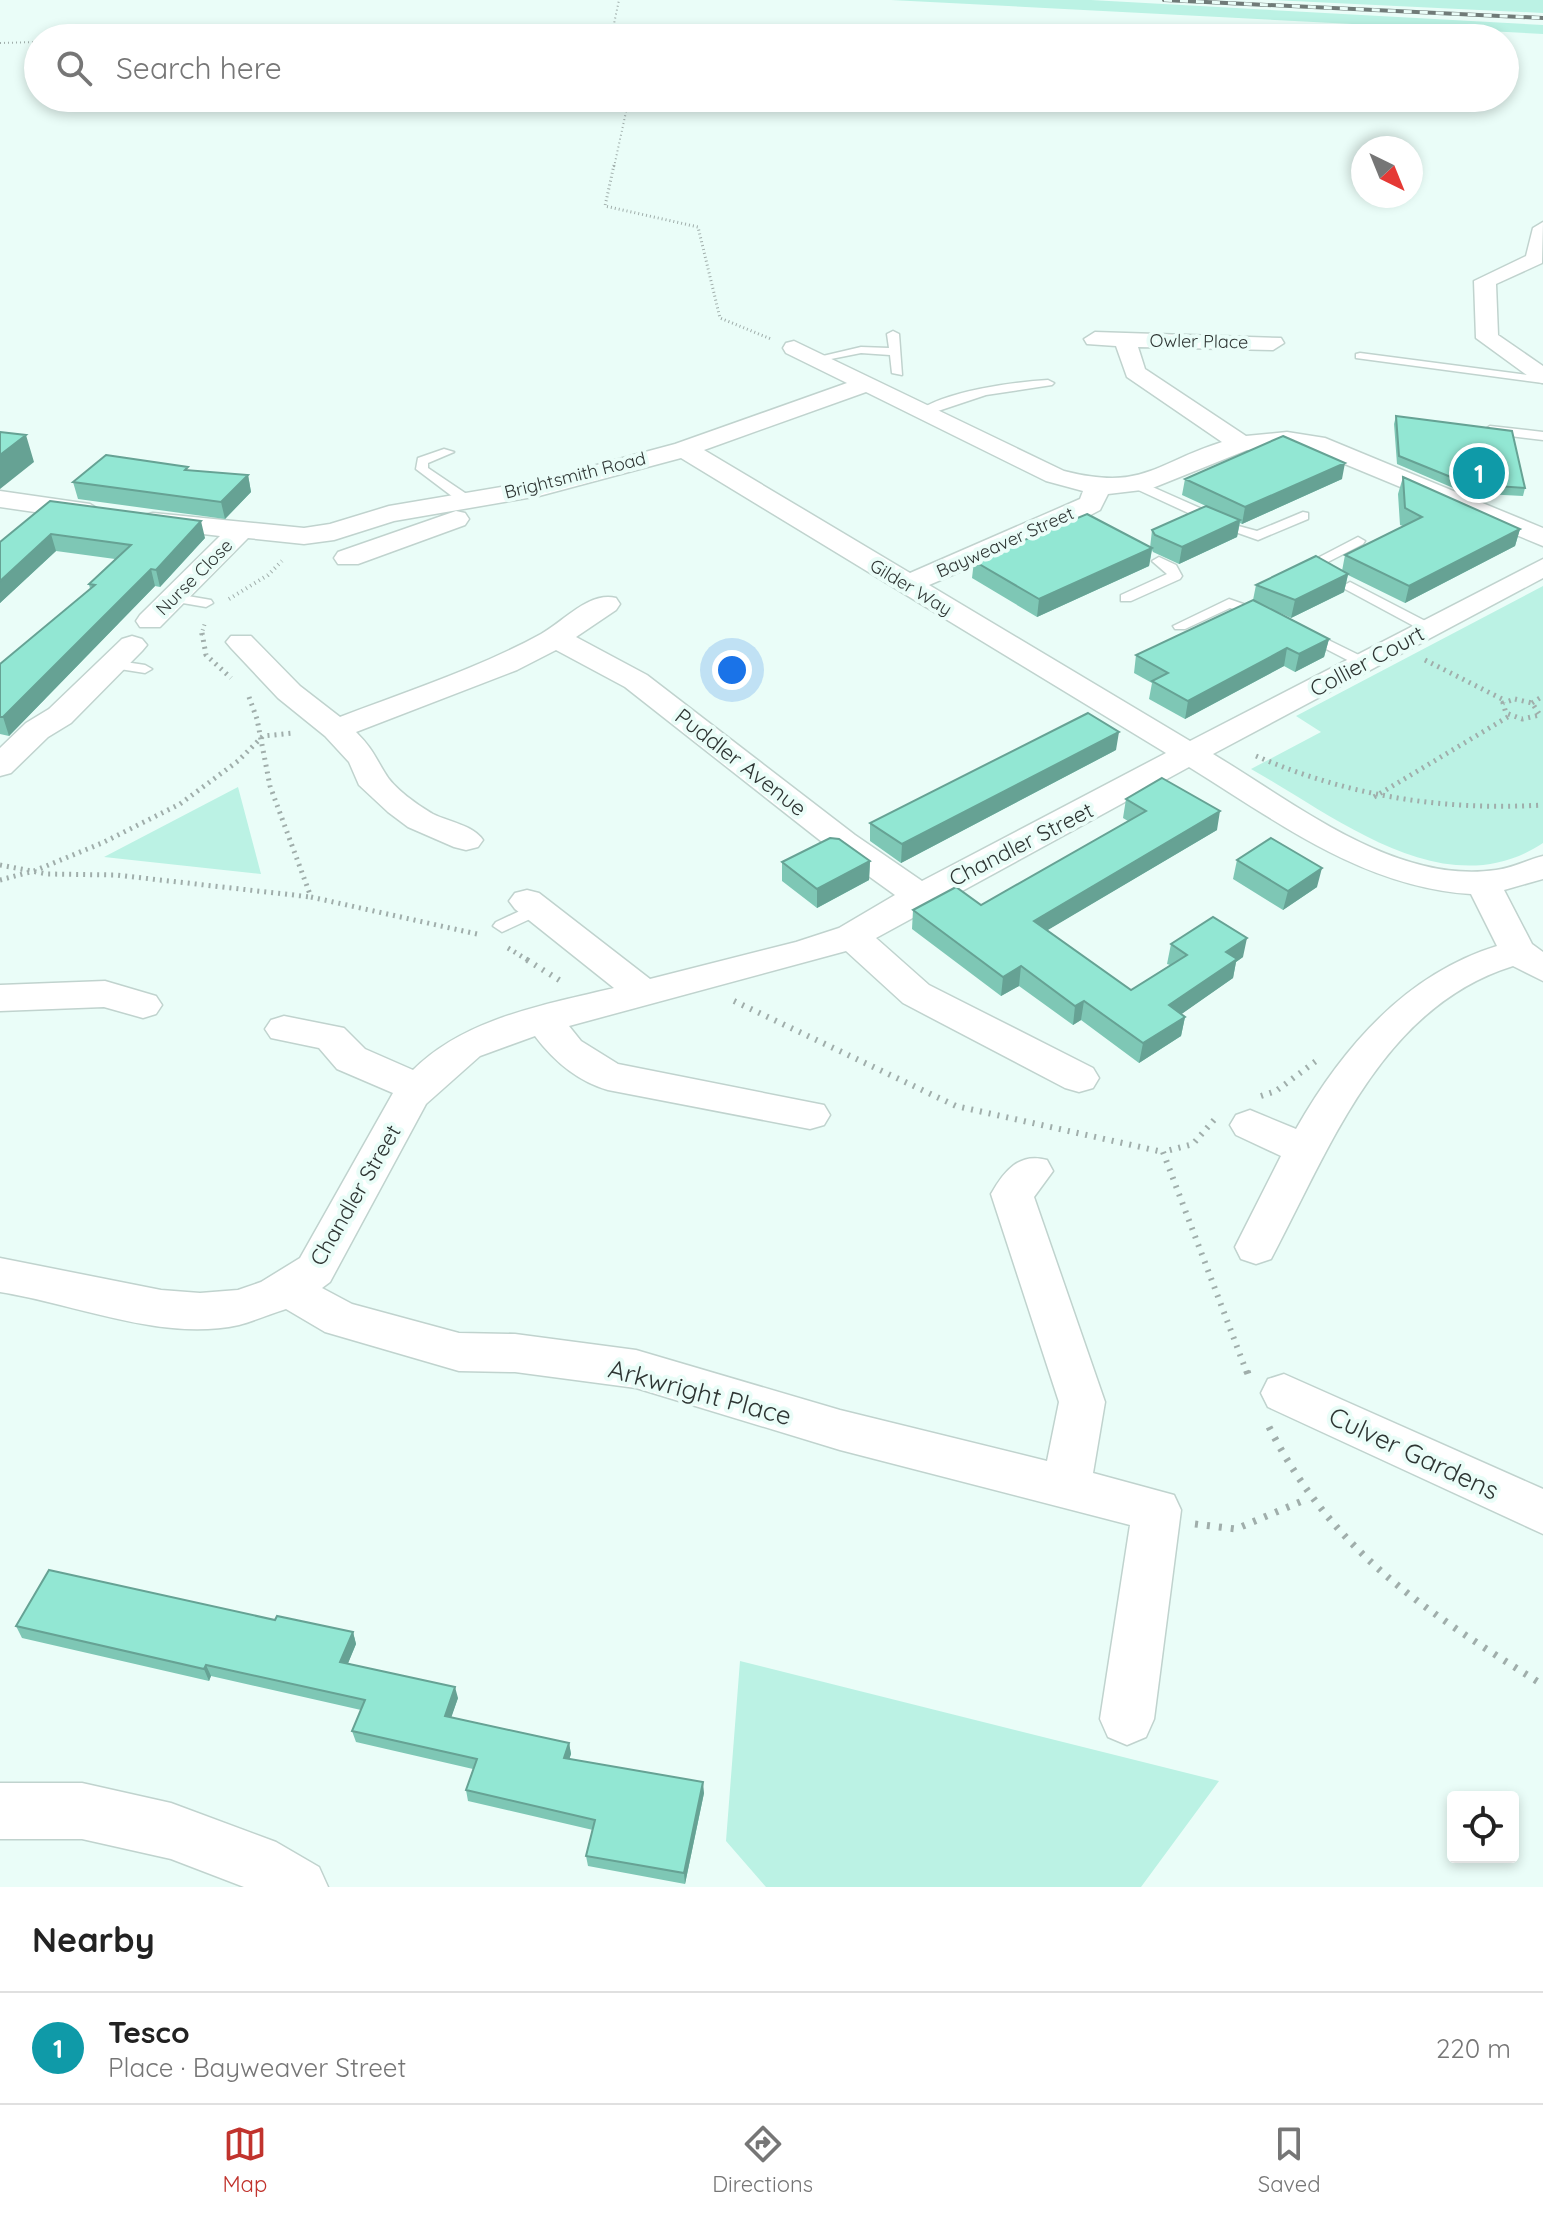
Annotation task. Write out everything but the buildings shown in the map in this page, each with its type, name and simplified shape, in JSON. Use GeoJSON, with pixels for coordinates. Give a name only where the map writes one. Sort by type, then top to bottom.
{"type":"FeatureCollection","features":[{"type":"Feature","properties":{"kind":"street"},"geometry":{"type":"LineString","coordinates":[[1543,228],[1535,259],[1485,281],[1487,338],[1543,378]]}},
{"type":"Feature","properties":{"kind":"street","name":"Owler Place"},"geometry":{"type":"LineString","coordinates":[[1095,339],[1273,343]]}},
{"type":"Feature","properties":{"kind":"street","name":"Owler Place"},"geometry":{"type":"LineString","coordinates":[[1125,340],[1135,372],[1239,442]]}},
{"type":"Feature","properties":{"kind":"street"},"geometry":{"type":"LineString","coordinates":[[794,348],[1055,476],[1098,487],[1139,485],[1239,442],[1285,438],[1316,443],[1543,538]]}},
{"type":"Feature","properties":{"kind":"street"},"geometry":{"type":"LineString","coordinates":[[684,449],[867,384]]}},
{"type":"Feature","properties":{"kind":"street","name":"Brightsmith Road"},"geometry":{"type":"LineString","coordinates":[[0,499],[239,532],[304,536],[334,532],[389,514],[539,488],[684,449]]}},
{"type":"Feature","properties":{"kind":"street","name":"Gilder Way"},"geometry":{"type":"LineString","coordinates":[[684,449],[1191,755],[1380,865],[1451,882],[1483,884],[1528,874],[1543,867]]}},
{"type":"Feature","properties":{"kind":"street","name":"Bayweaver Street"},"geometry":{"type":"LineString","coordinates":[[908,584],[1079,517],[1091,504],[1098,487]]}},
{"type":"Feature","properties":{"kind":"street"},"geometry":{"type":"LineString","coordinates":[[348,558],[464,516],[469,508],[466,500]]}},
{"type":"Feature","properties":{"kind":"street"},"geometry":{"type":"LineString","coordinates":[[0,527],[27,504]]}},
{"type":"Feature","properties":{"kind":"street","name":"Nurse Close"},"geometry":{"type":"LineString","coordinates":[[1,763],[135,650],[176,598],[239,532]]}},
{"type":"Feature","properties":{"kind":"street","name":"Collier Court"},"geometry":{"type":"LineString","coordinates":[[1191,755],[1543,567]]}},
{"type":"Feature","properties":{"kind":"street"},"geometry":{"type":"LineString","coordinates":[[336,729],[507,664],[556,638],[606,604]]}},
{"type":"Feature","properties":{"kind":"street","name":"Puddler Avenue"},"geometry":{"type":"LineString","coordinates":[[556,638],[636,681],[843,842],[920,896]]}},
{"type":"Feature","properties":{"kind":"street"},"geometry":{"type":"LineString","coordinates":[[241,642],[289,692],[336,729],[364,759],[370,778],[400,805],[420,820],[466,840]]}},
{"type":"Feature","properties":{"kind":"street","name":"Chandler Street"},"geometry":{"type":"LineString","coordinates":[[0,1275],[168,1310],[215,1313],[264,1301],[291,1289],[315,1270],[418,1088],[466,1047],[544,1020],[806,952],[852,936],[920,896],[1191,755]]}},
{"type":"Feature","properties":{"kind":"street"},"geometry":{"type":"LineString","coordinates":[[1256,1247],[1303,1149],[1356,1065],[1411,1008],[1457,974],[1531,961],[1483,884]]}},
{"type":"Feature","properties":{"kind":"street"},"geometry":{"type":"LineString","coordinates":[[532,905],[644,993]]}},
{"type":"Feature","properties":{"kind":"street"},"geometry":{"type":"LineString","coordinates":[[852,936],[916,994],[1079,1078]]}},
{"type":"Feature","properties":{"kind":"street"},"geometry":{"type":"LineString","coordinates":[[0,998],[105,994],[143,1005]]}},
{"type":"Feature","properties":{"kind":"street"},"geometry":{"type":"LineString","coordinates":[[544,1020],[567,1051],[608,1076],[810,1115]]}},
{"type":"Feature","properties":{"kind":"street"},"geometry":{"type":"LineString","coordinates":[[284,1029],[331,1037],[351,1059],[418,1088]]}},
{"type":"Feature","properties":{"kind":"street"},"geometry":{"type":"LineString","coordinates":[[1241,1113],[1303,1149]]}},
{"type":"Feature","properties":{"kind":"street"},"geometry":{"type":"LineString","coordinates":[[1032,1171],[1012,1194],[1082,1402],[1067,1485]]}},
{"type":"Feature","properties":{"kind":"street","name":"Arkwright Place"},"geometry":{"type":"LineString","coordinates":[[291,1289],[314,1306],[341,1319],[459,1352],[515,1353],[636,1369],[840,1430],[1157,1510]]}},
{"type":"Feature","properties":{"kind":"street","name":"Culver Gardens"},"geometry":{"type":"LineString","coordinates":[[1267,1399],[1543,1512]]}},
{"type":"Feature","properties":{"kind":"street"},"geometry":{"type":"LineString","coordinates":[[1127,1719],[1157,1510]]}},
{"type":"Feature","properties":{"kind":"street"},"geometry":{"type":"LineString","coordinates":[[0,1811],[82,1811],[171,1831],[256,1862],[299,1887]]}},
{"type":"Feature","properties":{"kind":"lane"},"geometry":{"type":"LineString","coordinates":[[893,334],[898,373]]}},
{"type":"Feature","properties":{"kind":"lane"},"geometry":{"type":"LineString","coordinates":[[816,359],[861,350],[896,352]]}},
{"type":"Feature","properties":{"kind":"lane"},"geometry":{"type":"LineString","coordinates":[[1360,356],[1543,378]]}},
{"type":"Feature","properties":{"kind":"lane"},"geometry":{"type":"LineString","coordinates":[[923,412],[973,392],[1006,384],[1048,383]]}},
{"type":"Feature","properties":{"kind":"lane"},"geometry":{"type":"LineString","coordinates":[[1481,428],[1543,436]]}},
{"type":"Feature","properties":{"kind":"lane"},"geometry":{"type":"LineString","coordinates":[[448,452],[422,461],[422,469],[466,500]]}},
{"type":"Feature","properties":{"kind":"lane"},"geometry":{"type":"LineString","coordinates":[[1139,485],[1215,520]]}},
{"type":"Feature","properties":{"kind":"lane"},"geometry":{"type":"LineString","coordinates":[[1231,528],[1258,536],[1303,516]]}},
{"type":"Feature","properties":{"kind":"lane"},"geometry":{"type":"LineString","coordinates":[[1332,577],[1320,571],[1315,563],[1358,541]]}},
{"type":"Feature","properties":{"kind":"lane"},"geometry":{"type":"LineString","coordinates":[[1126,598],[1175,576],[1171,568],[1159,561]]}},
{"type":"Feature","properties":{"kind":"lane"},"geometry":{"type":"LineString","coordinates":[[1350,586],[1428,628]]}},
{"type":"Feature","properties":{"kind":"lane"},"geometry":{"type":"LineString","coordinates":[[176,598],[206,603]]}},
{"type":"Feature","properties":{"kind":"lane"},"geometry":{"type":"LineString","coordinates":[[1180,626],[1229,603],[1259,612]]}},
{"type":"Feature","properties":{"kind":"lane"},"geometry":{"type":"LineString","coordinates":[[1292,625],[1364,663]]}},
{"type":"Feature","properties":{"kind":"lane"},"geometry":{"type":"LineString","coordinates":[[501,935],[532,905]]}},
{"type":"Feature","properties":{"kind":"path"},"geometry":{"type":"LineString","coordinates":[[614,24],[619,0]]}},
{"type":"Feature","properties":{"kind":"path"},"geometry":{"type":"LineString","coordinates":[[0,43],[24,42]]}},
{"type":"Feature","properties":{"kind":"path"},"geometry":{"type":"LineString","coordinates":[[626,112],[605,206],[698,227],[720,318],[794,348]]}},
{"type":"Feature","properties":{"kind":"path"},"geometry":{"type":"LineString","coordinates":[[224,604],[268,575],[304,536]]}},
{"type":"Feature","properties":{"kind":"path"},"geometry":{"type":"LineString","coordinates":[[207,619],[200,632],[201,649],[212,664],[237,682]]}},
{"type":"Feature","properties":{"kind":"path"},"geometry":{"type":"LineString","coordinates":[[1396,645],[1506,701],[1532,703],[1543,696]]}},
{"type":"Feature","properties":{"kind":"path"},"geometry":{"type":"LineString","coordinates":[[248,694],[263,736],[264,763],[271,790],[311,897]]}},
{"type":"Feature","properties":{"kind":"path"},"geometry":{"type":"LineString","coordinates":[[1506,701],[1502,706],[1511,715]]}},
{"type":"Feature","properties":{"kind":"path"},"geometry":{"type":"LineString","coordinates":[[1374,797],[1511,715],[1540,718],[1540,711],[1532,703]]}},
{"type":"Feature","properties":{"kind":"path"},"geometry":{"type":"LineString","coordinates":[[0,880],[34,871],[102,843],[180,804],[238,761],[263,736]]}},
{"type":"Feature","properties":{"kind":"path"},"geometry":{"type":"LineString","coordinates":[[1224,737],[1257,757],[1310,780],[1374,797],[1453,807],[1543,805]]}},
{"type":"Feature","properties":{"kind":"path"},"geometry":{"type":"LineString","coordinates":[[0,865],[34,871],[116,875],[311,897],[483,935]]}},
{"type":"Feature","properties":{"kind":"path"},"geometry":{"type":"LineString","coordinates":[[501,935],[597,1005]]}},
{"type":"Feature","properties":{"kind":"path"},"geometry":{"type":"LineString","coordinates":[[706,978],[721,995],[956,1106],[1163,1152],[1180,1151],[1202,1140],[1276,1091],[1325,1053]]}},
{"type":"Feature","properties":{"kind":"path"},"geometry":{"type":"LineString","coordinates":[[1163,1152],[1267,1399],[1282,1458],[1307,1499],[1374,1568],[1459,1631],[1543,1685]]}},
{"type":"Feature","properties":{"kind":"path"},"geometry":{"type":"LineString","coordinates":[[1157,1510],[1202,1527],[1236,1529],[1307,1499]]}},
{"type":"Feature","properties":{"kind":"green space"},"geometry":{"type":"Polygon","coordinates":[[[891,0],[1091,0],[1543,25],[1543,34],[1519,33],[1519,24],[1351,24],[891,0]]]}},
{"type":"Feature","properties":{"kind":"green space"},"geometry":{"type":"Polygon","coordinates":[[[1272,0],[1543,0],[1543,13],[1272,0]]]}},
{"type":"Feature","properties":{"kind":"green space"},"geometry":{"type":"Polygon","coordinates":[[[1543,586],[1543,843],[1506,860],[1468,866],[1430,861],[1355,831],[1251,769],[1321,732],[1296,716],[1543,586]]]}},
{"type":"Feature","properties":{"kind":"green space"},"geometry":{"type":"Polygon","coordinates":[[[238,787],[261,874],[104,857],[238,787]]]}},
{"type":"Feature","properties":{"kind":"green space"},"geometry":{"type":"Polygon","coordinates":[[[740,1661],[1219,1781],[1141,1887],[766,1887],[726,1841],[740,1661]]]}},
{"type":"Feature","properties":{"kind":"railway"},"geometry":{"type":"LineString","coordinates":[[1164,0],[1543,18]]}},
{"type":"Feature","properties":{"kind":"place","name":"Tesco"},"geometry":{"type":"Point","coordinates":[1479,473]}}]}
